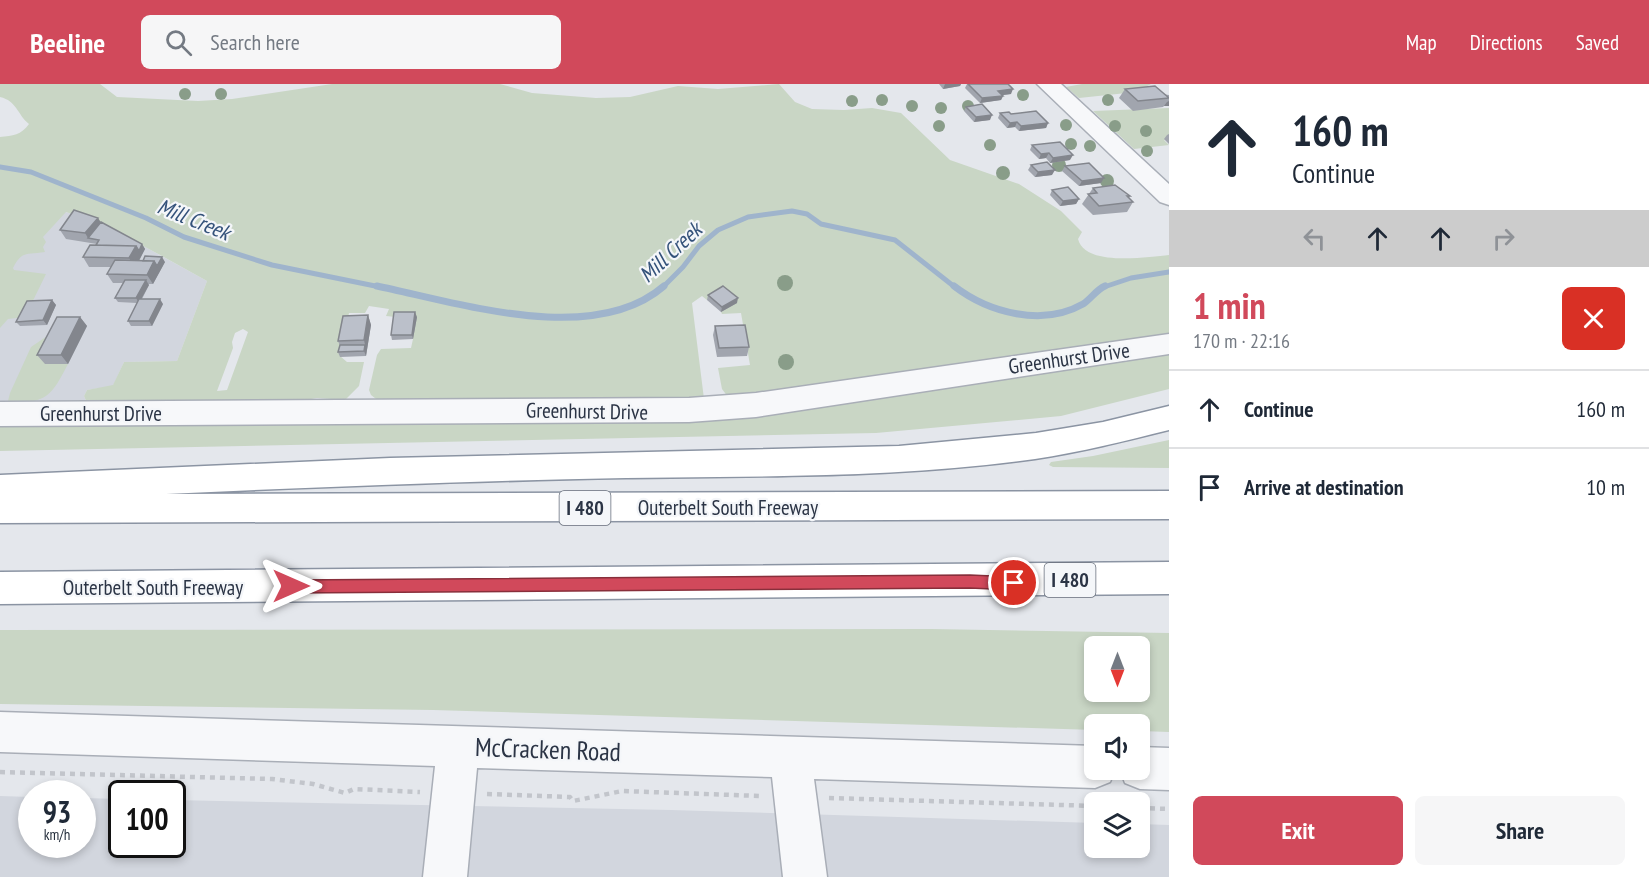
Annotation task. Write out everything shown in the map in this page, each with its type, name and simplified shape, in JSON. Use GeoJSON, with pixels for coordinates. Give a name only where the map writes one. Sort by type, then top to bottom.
{"type":"FeatureCollection","features":[{"type":"Feature","properties":{"kind":"highway"},"geometry":{"type":"LineString","coordinates":[[0,489],[407,470],[866,459],[979,452],[1056,442],[1169,418]]}},
{"type":"Feature","properties":{"kind":"highway","name":"Outerbelt South Freeway"},"geometry":{"type":"LineString","coordinates":[[0,509],[1169,505]]}},
{"type":"Feature","properties":{"kind":"highway","name":"Outerbelt South Freeway"},"geometry":{"type":"LineString","coordinates":[[0,588],[1169,578]]}},
{"type":"Feature","properties":{"kind":"highway"},"geometry":{"type":"LineString","coordinates":[[970,581],[1169,590]]}},
{"type":"Feature","properties":{"kind":"street"},"geometry":{"type":"LineString","coordinates":[[1047,84],[1169,197]]}},
{"type":"Feature","properties":{"kind":"street","name":"Greenhurst Drive"},"geometry":{"type":"LineString","coordinates":[[0,414],[689,410],[756,405],[1169,344]]}},
{"type":"Feature","properties":{"kind":"street","name":"McCracken Road"},"geometry":{"type":"LineString","coordinates":[[0,732],[1084,766]]}},
{"type":"Feature","properties":{"kind":"street"},"geometry":{"type":"LineString","coordinates":[[445,877],[458,746]]}},
{"type":"Feature","properties":{"kind":"street"},"geometry":{"type":"LineString","coordinates":[[790,757],[805,877]]}},
{"type":"Feature","properties":{"kind":"street"},"geometry":{"type":"LineString","coordinates":[[1150,768],[1169,769]]}},
{"type":"Feature","properties":{"kind":"path"},"geometry":{"type":"LineString","coordinates":[[0,772],[272,779],[313,784],[345,793],[354,789]]}},
{"type":"Feature","properties":{"kind":"path"},"geometry":{"type":"LineString","coordinates":[[1150,808],[1169,808]]}},
{"type":"Feature","properties":{"kind":"shaded area"},"geometry":{"type":"Polygon","coordinates":[[[56,209],[91,220],[127,237],[207,281],[177,361],[124,362],[113,386],[87,390],[84,396],[87,403],[0,406],[0,273],[56,209]]]}},
{"type":"Feature","properties":{"kind":"shaded area"},"geometry":{"type":"Polygon","coordinates":[[[0,796],[18,797],[18,858],[96,858],[96,798],[108,799],[108,858],[186,858],[186,800],[671,810],[1084,823],[1084,858],[1150,858],[1150,824],[1169,825],[1169,877],[0,877],[0,796]]]}},
{"type":"Feature","properties":{"kind":"green space"},"geometry":{"type":"Polygon","coordinates":[[[0,84],[100,84],[117,97],[198,101],[232,99],[332,84],[500,84],[532,93],[596,98],[630,97],[678,86],[718,89],[779,84],[795,102],[812,109],[872,108],[901,113],[950,160],[1019,184],[1061,211],[1082,232],[1078,239],[1083,248],[1092,254],[1118,258],[1169,255],[1169,334],[728,397],[722,389],[718,368],[750,365],[741,313],[722,314],[721,312],[736,303],[707,300],[702,296],[692,303],[704,399],[380,402],[371,395],[369,390],[377,355],[381,349],[411,348],[413,339],[396,317],[386,316],[389,309],[369,306],[365,313],[349,313],[340,356],[347,362],[364,362],[359,386],[345,400],[317,398],[288,403],[87,403],[84,396],[87,390],[113,385],[124,362],[177,361],[207,281],[120,234],[66,212],[43,237],[46,242],[43,247],[45,252],[26,254],[16,262],[14,270],[46,274],[25,317],[8,319],[0,328],[0,137],[23,131],[29,124],[10,102],[0,97],[0,84]],[[243,329],[235,333],[233,348],[217,391],[227,390],[248,332],[243,329]]]}},
{"type":"Feature","properties":{"kind":"green space"},"geometry":{"type":"Polygon","coordinates":[[[1082,84],[1151,84],[1136,92],[1079,98],[1066,87],[1082,84]]]}},
{"type":"Feature","properties":{"kind":"green space"},"geometry":{"type":"Polygon","coordinates":[[[1169,108],[1169,139],[1164,140],[1169,145],[1134,149],[1093,111],[1169,108]]]}},
{"type":"Feature","properties":{"kind":"green space"},"geometry":{"type":"Polygon","coordinates":[[[56,330],[45,364],[68,364],[57,383],[41,399],[11,403],[8,401],[10,393],[31,347],[56,330]]]}},
{"type":"Feature","properties":{"kind":"green space"},"geometry":{"type":"Polygon","coordinates":[[[1169,354],[1169,389],[1061,416],[876,433],[0,451],[0,424],[655,422],[775,413],[1169,354]]]}},
{"type":"Feature","properties":{"kind":"green space"},"geometry":{"type":"Polygon","coordinates":[[[1169,440],[1169,468],[1053,467],[1049,465],[1051,462],[1169,440]]]}},
{"type":"Feature","properties":{"kind":"green space"},"geometry":{"type":"Polygon","coordinates":[[[931,629],[1169,633],[1169,732],[1150,731],[1150,714],[1084,714],[1084,730],[433,710],[0,704],[0,630],[931,629]]]}},
{"type":"Feature","properties":{"kind":"building"},"geometry":{"type":"Polygon","coordinates":[[[968,84],[1008,84],[1013,89],[998,91],[1003,96],[982,98],[968,84]]]}},
{"type":"Feature","properties":{"kind":"building"},"geometry":{"type":"Polygon","coordinates":[[[1155,86],[1169,98],[1138,101],[1125,89],[1155,86]]]}},
{"type":"Feature","properties":{"kind":"building"},"geometry":{"type":"Polygon","coordinates":[[[982,104],[992,115],[976,117],[966,107],[982,104]]]}},
{"type":"Feature","properties":{"kind":"building"},"geometry":{"type":"Polygon","coordinates":[[[1036,111],[1048,123],[1021,126],[1017,122],[1010,123],[1000,113],[1009,112],[1011,114],[1036,111]]]}},
{"type":"Feature","properties":{"kind":"building"},"geometry":{"type":"Polygon","coordinates":[[[1060,142],[1073,155],[1053,158],[1049,153],[1041,154],[1032,145],[1060,142]]]}},
{"type":"Feature","properties":{"kind":"building"},"geometry":{"type":"Polygon","coordinates":[[[1047,162],[1055,170],[1038,172],[1031,165],[1047,162]]]}},
{"type":"Feature","properties":{"kind":"building"},"geometry":{"type":"Polygon","coordinates":[[[1089,163],[1104,178],[1082,181],[1065,166],[1089,163]]]}},
{"type":"Feature","properties":{"kind":"building"},"geometry":{"type":"Polygon","coordinates":[[[1115,185],[1130,196],[1127,196],[1133,202],[1099,206],[1088,194],[1097,193],[1093,188],[1115,185]]]}},
{"type":"Feature","properties":{"kind":"building"},"geometry":{"type":"Polygon","coordinates":[[[1068,187],[1079,199],[1063,201],[1052,190],[1068,187]]]}},
{"type":"Feature","properties":{"kind":"building"},"geometry":{"type":"Polygon","coordinates":[[[74,210],[98,218],[85,233],[60,230],[74,210]]]}},
{"type":"Feature","properties":{"kind":"building"},"geometry":{"type":"Polygon","coordinates":[[[101,222],[142,244],[139,251],[136,246],[96,245],[99,240],[88,238],[101,222]]]}},
{"type":"Feature","properties":{"kind":"building"},"geometry":{"type":"Polygon","coordinates":[[[90,245],[136,246],[129,258],[83,257],[90,245]]]}},
{"type":"Feature","properties":{"kind":"building"},"geometry":{"type":"Polygon","coordinates":[[[145,256],[162,257],[157,266],[154,261],[143,261],[145,256]]]}},
{"type":"Feature","properties":{"kind":"building"},"geometry":{"type":"Polygon","coordinates":[[[115,260],[154,261],[147,275],[107,274],[115,260]]]}},
{"type":"Feature","properties":{"kind":"building"},"geometry":{"type":"Polygon","coordinates":[[[125,280],[146,280],[136,298],[115,298],[125,280]]]}},
{"type":"Feature","properties":{"kind":"building"},"geometry":{"type":"Polygon","coordinates":[[[723,286],[738,298],[722,307],[708,295],[723,286]]]}},
{"type":"Feature","properties":{"kind":"building"},"geometry":{"type":"Polygon","coordinates":[[[139,299],[160,299],[149,321],[128,321],[139,299]]]}},
{"type":"Feature","properties":{"kind":"building"},"geometry":{"type":"Polygon","coordinates":[[[52,300],[43,320],[16,322],[27,301],[52,300]]]}},
{"type":"Feature","properties":{"kind":"building"},"geometry":{"type":"Polygon","coordinates":[[[394,312],[415,312],[412,335],[391,335],[394,312]]]}},
{"type":"Feature","properties":{"kind":"building"},"geometry":{"type":"Polygon","coordinates":[[[368,315],[364,340],[338,341],[343,316],[368,315]]]}},
{"type":"Feature","properties":{"kind":"building"},"geometry":{"type":"Polygon","coordinates":[[[57,317],[80,317],[61,355],[37,355],[57,317]]]}},
{"type":"Feature","properties":{"kind":"building"},"geometry":{"type":"Polygon","coordinates":[[[745,325],[749,347],[719,348],[715,326],[745,325]]]}},
{"type":"Feature","properties":{"kind":"building"},"geometry":{"type":"Polygon","coordinates":[[[340,345],[365,345],[364,351],[338,352],[340,345]]]}},
{"type":"Feature","properties":{"kind":"waterway","name":"Mill Creek"},"geometry":{"type":"LineString","coordinates":[[0,167],[31,172],[146,218],[184,237],[272,265],[385,288]]}},
{"type":"Feature","properties":{"kind":"waterway","name":"Mill Creek"},"geometry":{"type":"LineString","coordinates":[[664,286],[699,246],[718,230],[748,217],[792,211],[807,214],[821,224],[895,240],[956,288]]}},
{"type":"Feature","properties":{"kind":"waterway","name":"Mill Creek"},"geometry":{"type":"LineString","coordinates":[[1103,287],[1131,278],[1169,272]]}},
{"type":"Feature","properties":{"kind":"waterway","name":"Mill Creek"},"geometry":{"type":"LineString","coordinates":[[377,286],[485,310],[564,317],[601,314],[635,304],[664,286]]}},
{"type":"Feature","properties":{"kind":"waterway","name":"Mill Creek"},"geometry":{"type":"LineString","coordinates":[[954,286],[1000,310],[1034,316],[1067,311],[1083,304],[1103,287]]}},
{"type":"Feature","properties":{"kind":"route"},"geometry":{"type":"LineString","coordinates":[[291,586],[970,581],[1014,583]]}}]}
